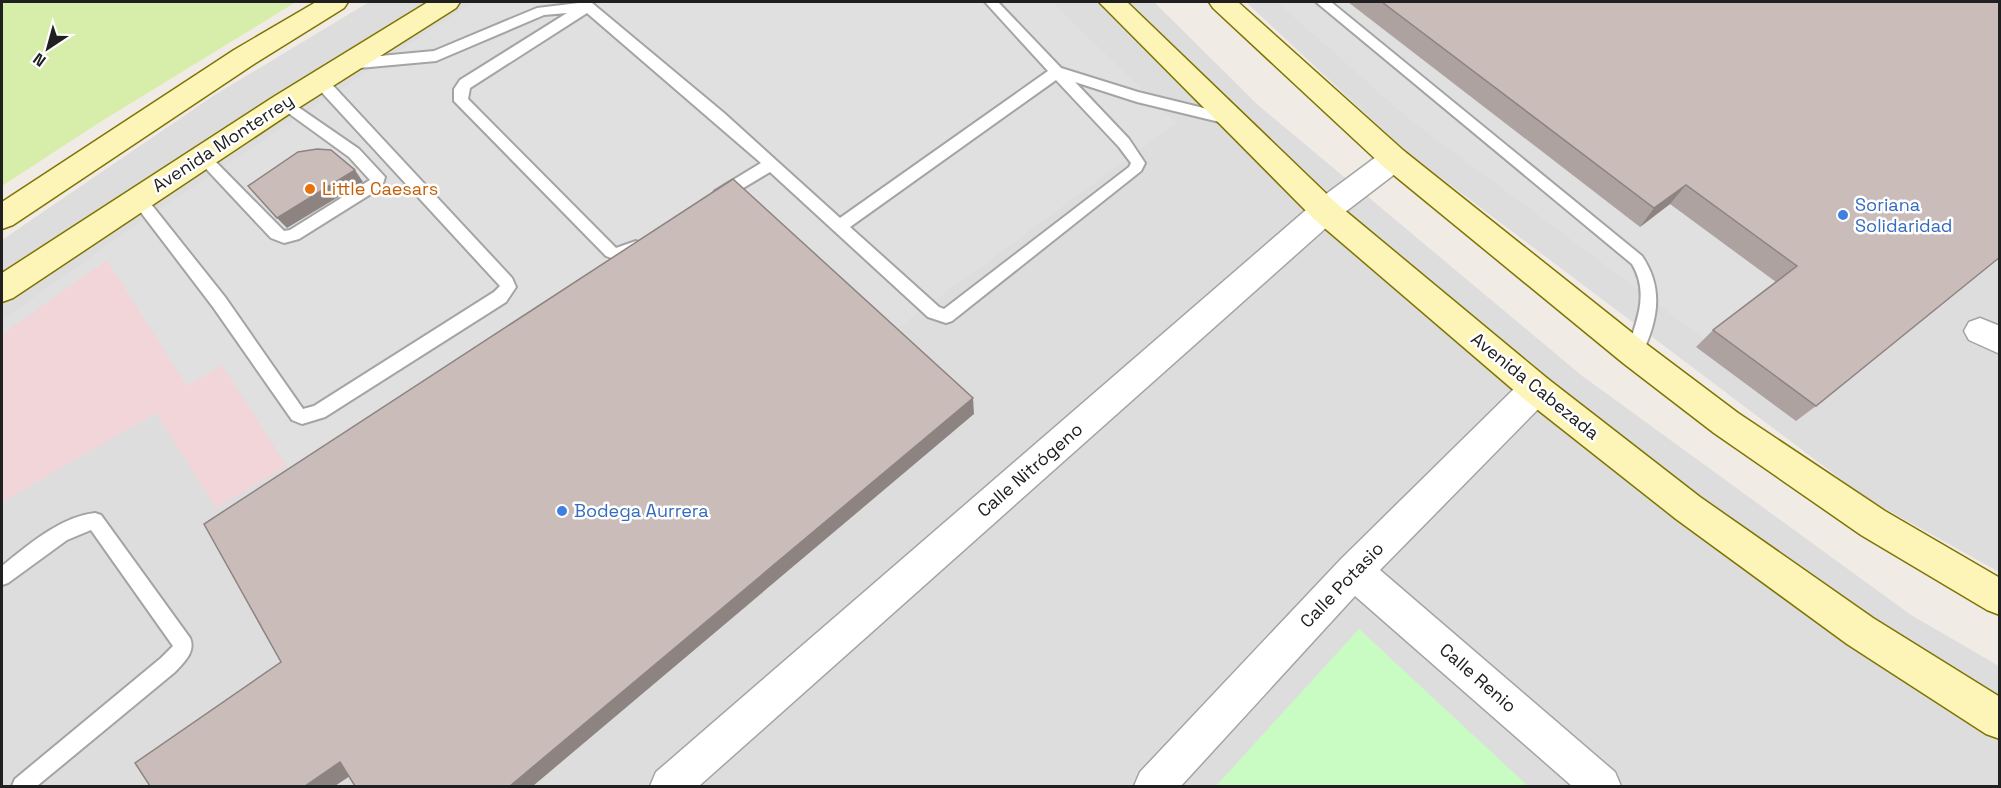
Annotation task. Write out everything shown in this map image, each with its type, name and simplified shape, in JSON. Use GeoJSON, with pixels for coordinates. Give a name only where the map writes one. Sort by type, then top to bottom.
{"type":"FeatureCollection","features":[{"type":"Feature","properties":{"kind":"main road"},"geometry":{"type":"LineString","coordinates":[[2,217],[235,64],[335,2]]}},
{"type":"Feature","properties":{"kind":"main road","name":"Avenida Monterrey"},"geometry":{"type":"LineString","coordinates":[[2,289],[285,103],[447,2]]}},
{"type":"Feature","properties":{"kind":"main road","name":"Avenida Cabezada"},"geometry":{"type":"LineString","coordinates":[[1112,2],[1325,211],[1536,389],[1688,508],[1860,630],[2000,720]]}},
{"type":"Feature","properties":{"kind":"main road"},"geometry":{"type":"LineString","coordinates":[[1222,2],[1394,159],[1634,353],[1726,423],[1873,523],[2000,598]]}},
{"type":"Feature","properties":{"kind":"street","name":"Calle Nitrógeno"},"geometry":{"type":"LineString","coordinates":[[670,786],[1325,211],[1394,159]]}},
{"type":"Feature","properties":{"kind":"street","name":"Calle Potasio"},"geometry":{"type":"LineString","coordinates":[[1154,786],[1354,571],[1536,389]]}},
{"type":"Feature","properties":{"kind":"street","name":"Calle Renio"},"geometry":{"type":"LineString","coordinates":[[1354,571],[1601,786]]}},
{"type":"Feature","properties":{"kind":"lane"},"geometry":{"type":"LineString","coordinates":[[590,3],[841,225],[934,312],[942,316],[950,315],[1137,167],[1137,159],[1124,143],[991,2]]}},
{"type":"Feature","properties":{"kind":"lane"},"geometry":{"type":"LineString","coordinates":[[1323,2],[1637,260],[1646,272],[1651,287],[1649,306],[1634,353]]}},
{"type":"Feature","properties":{"kind":"lane"},"geometry":{"type":"LineString","coordinates":[[347,64],[436,56],[542,11],[590,3]]}},
{"type":"Feature","properties":{"kind":"lane"},"geometry":{"type":"LineString","coordinates":[[590,3],[465,84],[461,89],[461,100],[611,252],[623,254],[646,241]]}},
{"type":"Feature","properties":{"kind":"lane"},"geometry":{"type":"LineString","coordinates":[[1057,72],[1137,97],[1232,120]]}},
{"type":"Feature","properties":{"kind":"lane"},"geometry":{"type":"LineString","coordinates":[[841,225],[1057,72]]}},
{"type":"Feature","properties":{"kind":"lane"},"geometry":{"type":"LineString","coordinates":[[138,198],[219,303],[298,415],[302,417],[319,412],[500,297],[508,287],[507,282],[320,81]]}},
{"type":"Feature","properties":{"kind":"lane"},"geometry":{"type":"LineString","coordinates":[[202,157],[276,234],[284,237],[294,235],[377,183],[378,177],[354,153],[285,103]]}},
{"type":"Feature","properties":{"kind":"lane"},"geometry":{"type":"LineString","coordinates":[[712,200],[771,164]]}},
{"type":"Feature","properties":{"kind":"lane"},"geometry":{"type":"LineString","coordinates":[[2,577],[74,526],[89,520],[95,521],[183,644],[168,665],[22,786]]}},
{"type":"Feature","properties":{"kind":"shaded area"},"geometry":{"type":"Polygon","coordinates":[[[369,2],[1154,2],[1258,105],[1581,375],[1911,615],[1999,666],[1999,786],[2,786],[2,240],[216,94],[369,2]]]}},
{"type":"Feature","properties":{"kind":"shaded area"},"geometry":{"type":"Polygon","coordinates":[[[473,2],[1052,2],[1176,123],[888,335],[305,484],[287,466],[222,365],[187,386],[107,260],[2,334],[2,320],[143,220],[473,2]]]}},
{"type":"Feature","properties":{"kind":"shaded area","name":"Soriana Solidaridad"},"geometry":{"type":"Polygon","coordinates":[[[1246,2],[1999,2],[1999,572],[1866,498],[1404,150],[1246,2]]]}},
{"type":"Feature","properties":{"kind":"shaded area"},"geometry":{"type":"Polygon","coordinates":[[[1277,2],[1348,2],[1670,204],[1779,284],[1707,341],[1409,119],[1277,2]]]}},
{"type":"Feature","properties":{"kind":"shaded area"},"geometry":{"type":"Polygon","coordinates":[[[107,259],[187,385],[222,365],[287,466],[216,508],[156,413],[2,502],[2,334],[107,259]]]}},
{"type":"Feature","properties":{"kind":"green space"},"geometry":{"type":"Polygon","coordinates":[[[2,2],[296,2],[97,124],[2,186],[2,2]]]}},
{"type":"Feature","properties":{"kind":"green space"},"geometry":{"type":"Polygon","coordinates":[[[1359,629],[1528,786],[1216,786],[1359,629]]]}},
{"type":"Feature","properties":{"kind":"building","name":"Soriana Solidaridad"},"geometry":{"type":"Polygon","coordinates":[[[1382,2],[2000,2],[2000,257],[1816,406],[1713,330],[1797,266],[1686,185],[1654,208],[1382,2]]]}},
{"type":"Feature","properties":{"kind":"building","name":"Little Caesars"},"geometry":{"type":"Polygon","coordinates":[[[317,149],[331,150],[355,170],[277,218],[248,186],[298,152],[317,149]]]}},
{"type":"Feature","properties":{"kind":"building","name":"Bodega Aurrera"},"geometry":{"type":"Polygon","coordinates":[[[733,179],[973,398],[510,786],[355,786],[340,762],[305,786],[150,786],[135,763],[281,662],[204,524],[733,179]]]}},
{"type":"Feature","properties":{"kind":"place","name":"Little Caesars"},"geometry":{"type":"Point","coordinates":[310,189]}},
{"type":"Feature","properties":{"kind":"place","name":"Soriana Solidaridad"},"geometry":{"type":"Point","coordinates":[1843,215]}},
{"type":"Feature","properties":{"kind":"place","name":"Bodega Aurrera"},"geometry":{"type":"Point","coordinates":[562,511]}}]}
